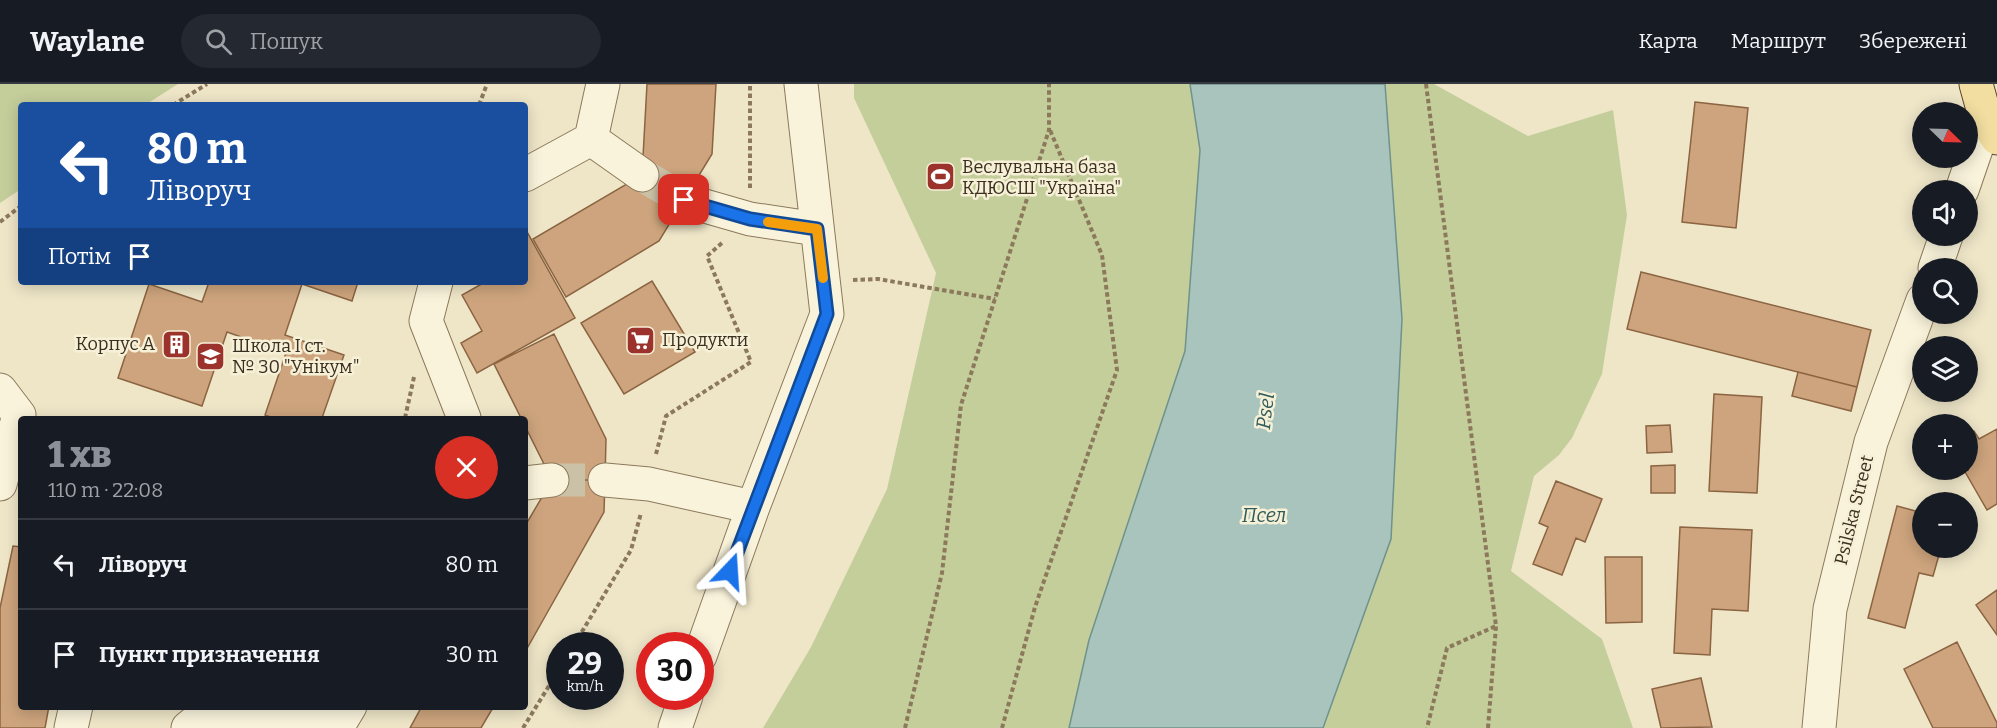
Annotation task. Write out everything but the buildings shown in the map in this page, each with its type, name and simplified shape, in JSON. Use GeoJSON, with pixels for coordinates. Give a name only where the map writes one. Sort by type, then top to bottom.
{"type":"FeatureCollection","features":[{"type":"Feature","properties":{"kind":"main road"},"geometry":{"type":"LineString","coordinates":[[1976,84],[1992,129]]}},
{"type":"Feature","properties":{"kind":"street"},"geometry":{"type":"LineString","coordinates":[[528,173],[591,139],[603,84]]}},
{"type":"Feature","properties":{"kind":"street"},"geometry":{"type":"LineString","coordinates":[[709,632],[753,507],[827,314],[801,84]]}},
{"type":"Feature","properties":{"kind":"street"},"geometry":{"type":"LineString","coordinates":[[1967,180],[1992,129]]}},
{"type":"Feature","properties":{"kind":"street"},"geometry":{"type":"LineString","coordinates":[[591,139],[642,176]]}},
{"type":"Feature","properties":{"kind":"street"},"geometry":{"type":"LineString","coordinates":[[684,200],[750,219],[817,229]]}},
{"type":"Feature","properties":{"kind":"street"},"geometry":{"type":"LineString","coordinates":[[434,285],[426,321],[463,416]]}},
{"type":"Feature","properties":{"kind":"street","name":"Psilska Street"},"geometry":{"type":"LineString","coordinates":[[1819,728],[1830,609],[1871,442],[1914,324]]}},
{"type":"Feature","properties":{"kind":"street"},"geometry":{"type":"LineString","coordinates":[[0,390],[19,416]]}},
{"type":"Feature","properties":{"kind":"street"},"geometry":{"type":"LineString","coordinates":[[0,484],[18,419]]}},
{"type":"Feature","properties":{"kind":"street"},"geometry":{"type":"LineString","coordinates":[[605,480],[649,484],[753,507]]}},
{"type":"Feature","properties":{"kind":"street"},"geometry":{"type":"LineString","coordinates":[[71,728],[75,710]]}},
{"type":"Feature","properties":{"kind":"street"},"geometry":{"type":"LineString","coordinates":[[675,728],[681,710]]}},
{"type":"Feature","properties":{"kind":"street"},"geometry":{"type":"LineString","coordinates":[[188,728],[198,720],[346,718]]}},
{"type":"Feature","properties":{"kind":"path"},"geometry":{"type":"LineString","coordinates":[[178,102],[207,84]]}},
{"type":"Feature","properties":{"kind":"path"},"geometry":{"type":"LineString","coordinates":[[480,102],[488,84]]}},
{"type":"Feature","properties":{"kind":"path"},"geometry":{"type":"LineString","coordinates":[[581,632],[631,550],[666,416],[751,363],[707,256],[750,219],[750,84]]}},
{"type":"Feature","properties":{"kind":"path"},"geometry":{"type":"LineString","coordinates":[[904,728],[942,573],[961,405],[1049,130],[1049,84]]}},
{"type":"Feature","properties":{"kind":"path"},"geometry":{"type":"LineString","coordinates":[[1426,84],[1496,626],[1488,728]]}},
{"type":"Feature","properties":{"kind":"path"},"geometry":{"type":"LineString","coordinates":[[1002,728],[1035,607],[1117,370],[1102,255],[1049,130]]}},
{"type":"Feature","properties":{"kind":"path"},"geometry":{"type":"LineString","coordinates":[[0,222],[18,208]]}},
{"type":"Feature","properties":{"kind":"path"},"geometry":{"type":"LineString","coordinates":[[878,279],[995,299]]}},
{"type":"Feature","properties":{"kind":"path"},"geometry":{"type":"LineString","coordinates":[[1427,728],[1447,648],[1496,626]]}},
{"type":"Feature","properties":{"kind":"path"},"geometry":{"type":"LineString","coordinates":[[523,728],[546,691]]}},
{"type":"Feature","properties":{"kind":"green space"},"geometry":{"type":"Polygon","coordinates":[[[0,84],[178,84],[150,102],[18,102],[18,191],[0,203],[0,84]]]}},
{"type":"Feature","properties":{"kind":"green space"},"geometry":{"type":"Polygon","coordinates":[[[854,84],[1190,84],[1200,150],[1185,351],[1089,640],[1069,728],[763,728],[811,647],[887,489],[936,273],[854,98],[854,84]]]}},
{"type":"Feature","properties":{"kind":"green space"},"geometry":{"type":"Polygon","coordinates":[[[1385,84],[1434,84],[1528,136],[1613,110],[1627,215],[1602,374],[1572,438],[1559,455],[1534,476],[1511,571],[1602,639],[1633,728],[1323,728],[1391,539],[1402,319],[1385,84]]]}},
{"type":"Feature","properties":{"kind":"water","name":"Псел"},"geometry":{"type":"Polygon","coordinates":[[[1190,84],[1385,84],[1402,319],[1391,539],[1323,728],[1069,728],[1089,640],[1185,351],[1200,150],[1190,84]]]}},
{"type":"Feature","properties":{"kind":"tunnel"},"geometry":{"type":"LineString","coordinates":[[642,175],[684,200]]}},
{"type":"Feature","properties":{"kind":"tunnel"},"geometry":{"type":"LineString","coordinates":[[552,480],[605,480]]}},
{"type":"Feature","properties":{"kind":"slow traffic"},"geometry":{"type":"LineString","coordinates":[[768,222],[817,229],[823,278]]}},
{"type":"Feature","properties":{"kind":"place","name":"Веслувальна база КДЮСШ \"Україна\""},"geometry":{"type":"Point","coordinates":[941,177]}},
{"type":"Feature","properties":{"kind":"place","name":"Продукти"},"geometry":{"type":"Point","coordinates":[641,340]}},
{"type":"Feature","properties":{"kind":"place","name":"Корпус А"},"geometry":{"type":"Point","coordinates":[176,344]}},
{"type":"Feature","properties":{"kind":"place","name":"Школа І ст. № 30 \"Унікум\""},"geometry":{"type":"Point","coordinates":[211,356]}},
{"type":"Feature","properties":{"kind":"route"},"geometry":{"type":"LineString","coordinates":[[684,200],[750,219],[817,229],[827,314],[730,571]]}},
{"type":"Feature","properties":{"kind":"water label","name":"Psel"},"geometry":{"type":"Point","coordinates":[1265,411]}}]}
